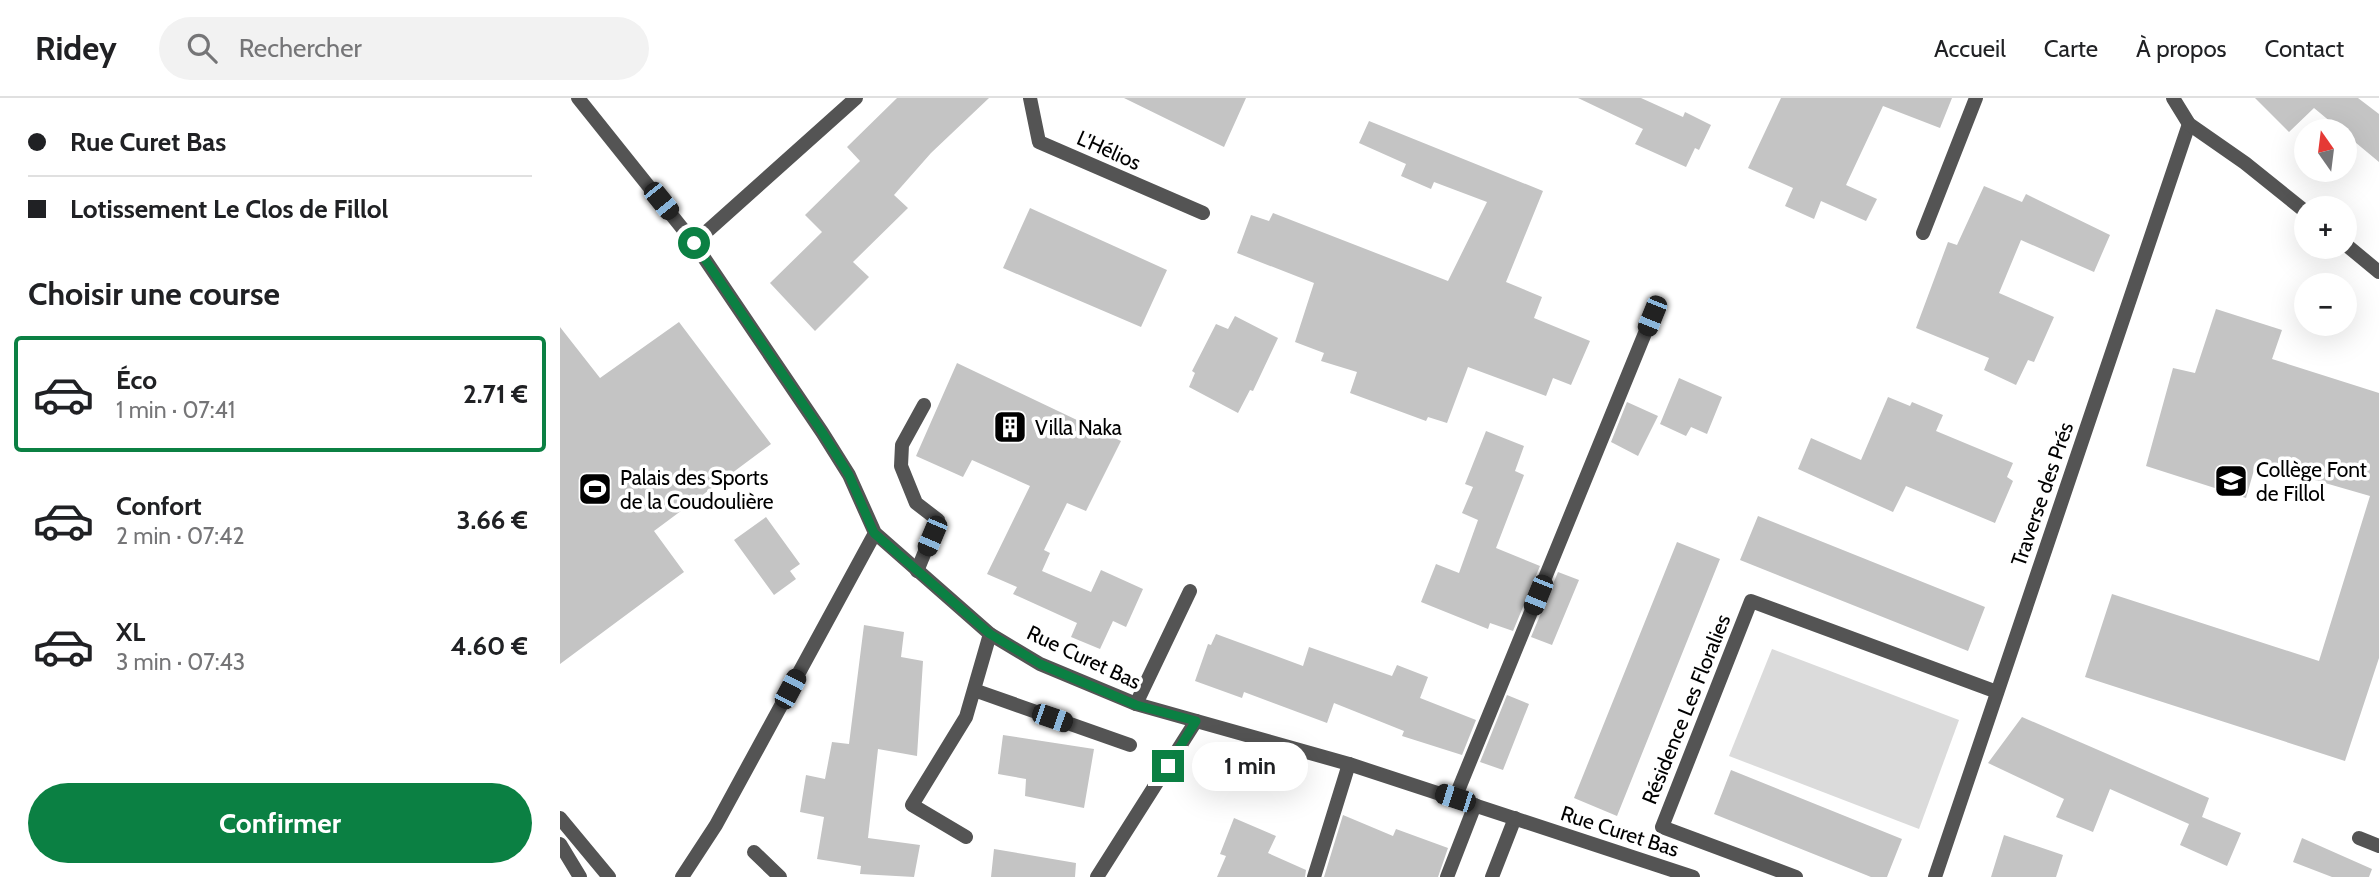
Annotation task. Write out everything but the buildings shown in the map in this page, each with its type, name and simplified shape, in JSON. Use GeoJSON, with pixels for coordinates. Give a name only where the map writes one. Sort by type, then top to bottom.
{"type":"FeatureCollection","features":[{"type":"Feature","properties":{"kind":"street","name":"Rue Curet Bas"},"geometry":{"type":"LineString","coordinates":[[579,98],[694,243],[849,475],[874,533],[990,634],[1040,664],[1136,705],[1349,764],[1690,877]]}},
{"type":"Feature","properties":{"kind":"street"},"geometry":{"type":"LineString","coordinates":[[694,243],[856,98]]}},
{"type":"Feature","properties":{"kind":"street","name":"L'Hélios"},"geometry":{"type":"LineString","coordinates":[[1030,98],[1039,142],[1202,213]]}},
{"type":"Feature","properties":{"kind":"street"},"geometry":{"type":"LineString","coordinates":[[1923,233],[1976,98]]}},
{"type":"Feature","properties":{"kind":"street"},"geometry":{"type":"LineString","coordinates":[[2173,98],[2189,124],[2245,163],[2294,202]]}},
{"type":"Feature","properties":{"kind":"street","name":"Traverse des Prés"},"geometry":{"type":"LineString","coordinates":[[1935,877],[2189,124]]}},
{"type":"Feature","properties":{"kind":"street"},"geometry":{"type":"LineString","coordinates":[[2357,254],[2379,272]]}},
{"type":"Feature","properties":{"kind":"street"},"geometry":{"type":"LineString","coordinates":[[1455,798],[1652,316]]}},
{"type":"Feature","properties":{"kind":"street"},"geometry":{"type":"LineString","coordinates":[[917,571],[937,520],[916,503],[901,466],[902,445],[924,405]]}},
{"type":"Feature","properties":{"kind":"street"},"geometry":{"type":"LineString","coordinates":[[682,877],[721,816],[874,533]]}},
{"type":"Feature","properties":{"kind":"street"},"geometry":{"type":"LineString","coordinates":[[1136,705],[1190,591]]}},
{"type":"Feature","properties":{"kind":"street","name":"Résidence Les Floralies"},"geometry":{"type":"LineString","coordinates":[[1796,877],[1662,827],[1751,601],[1997,692]]}},
{"type":"Feature","properties":{"kind":"street"},"geometry":{"type":"LineString","coordinates":[[966,836],[912,804],[966,717],[990,634]]}},
{"type":"Feature","properties":{"kind":"street"},"geometry":{"type":"LineString","coordinates":[[974,691],[1130,745]]}},
{"type":"Feature","properties":{"kind":"street"},"geometry":{"type":"LineString","coordinates":[[1097,877],[1196,721]]}},
{"type":"Feature","properties":{"kind":"street"},"geometry":{"type":"LineString","coordinates":[[1314,877],[1349,764]]}},
{"type":"Feature","properties":{"kind":"street"},"geometry":{"type":"LineString","coordinates":[[1447,877],[1475,805]]}},
{"type":"Feature","properties":{"kind":"street"},"geometry":{"type":"LineString","coordinates":[[560,818],[609,877]]}},
{"type":"Feature","properties":{"kind":"street"},"geometry":{"type":"LineString","coordinates":[[1492,877],[1515,818]]}},
{"type":"Feature","properties":{"kind":"street"},"geometry":{"type":"LineString","coordinates":[[2359,838],[2379,846]]}},
{"type":"Feature","properties":{"kind":"street"},"geometry":{"type":"LineString","coordinates":[[560,844],[580,877]]}},
{"type":"Feature","properties":{"kind":"street"},"geometry":{"type":"LineString","coordinates":[[754,852],[780,877]]}},
{"type":"Feature","properties":{"kind":"shaded area"},"geometry":{"type":"Polygon","coordinates":[[[1772,649],[1959,720],[1919,829],[1729,756],[1772,649]]]}},
{"type":"Feature","properties":{"kind":"place","name":"Villa Naka"},"geometry":{"type":"Point","coordinates":[1010,427]}},
{"type":"Feature","properties":{"kind":"place","name":"Collège Font de Fillol"},"geometry":{"type":"Point","coordinates":[2231,481]}},
{"type":"Feature","properties":{"kind":"place","name":"Palais des Sports de la Coudoulière"},"geometry":{"type":"Point","coordinates":[595,489]}},
{"type":"Feature","properties":{"kind":"route"},"geometry":{"type":"LineString","coordinates":[[694,243],[849,475],[874,533],[990,634],[1040,664],[1136,705],[1196,721],[1168,766]]}}]}
